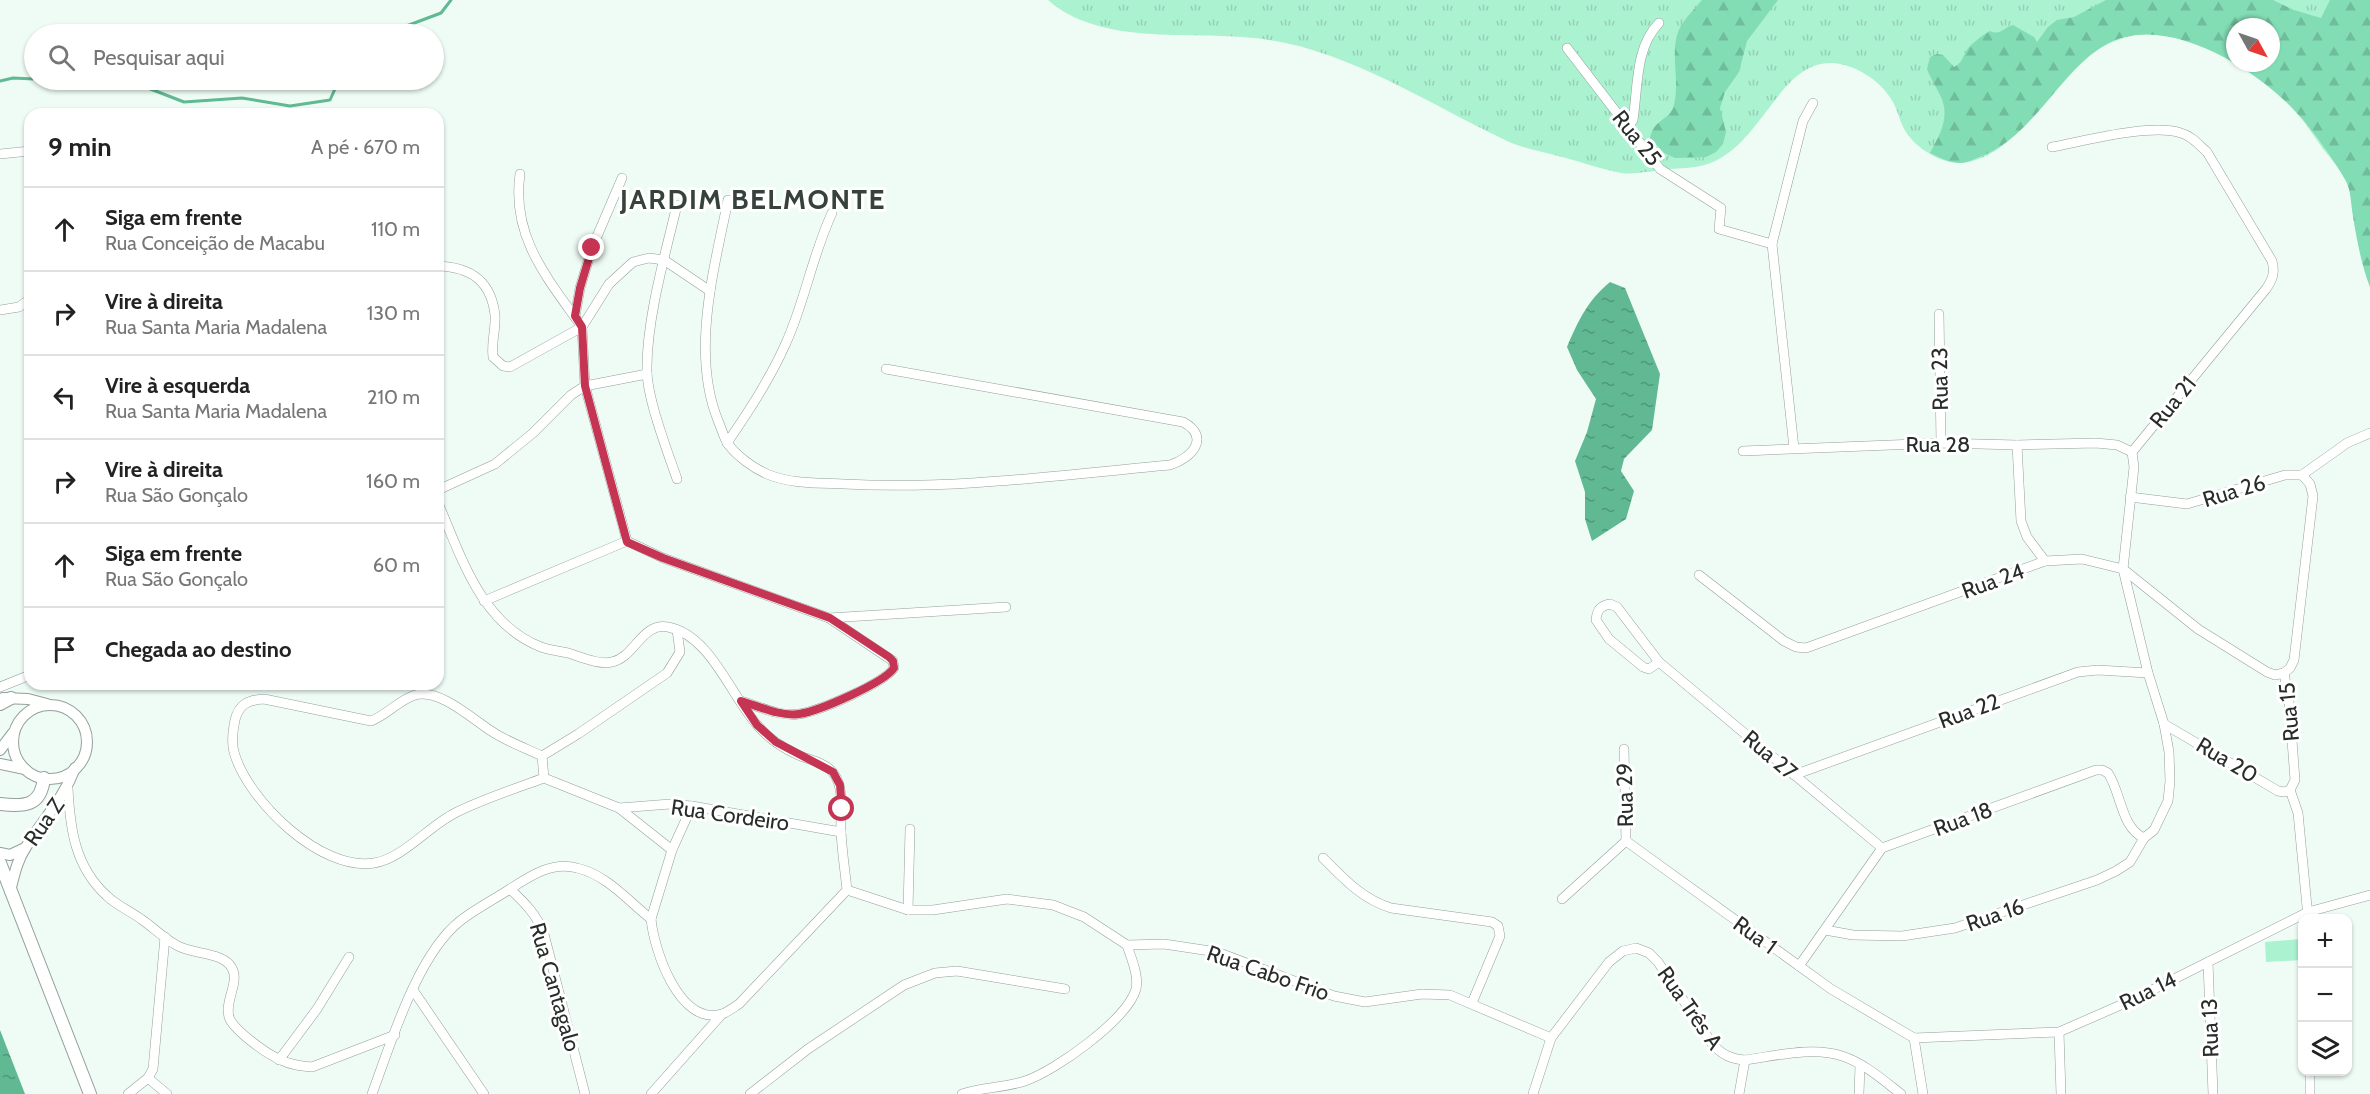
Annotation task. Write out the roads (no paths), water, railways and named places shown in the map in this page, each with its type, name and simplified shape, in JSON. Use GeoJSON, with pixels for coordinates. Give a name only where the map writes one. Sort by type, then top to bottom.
{"type":"FeatureCollection","features":[{"type":"Feature","properties":{"kind":"main road"},"geometry":{"type":"LineString","coordinates":[[0,804],[25,804],[36,800],[43,790],[44,778]]}},
{"type":"Feature","properties":{"kind":"main road"},"geometry":{"type":"LineString","coordinates":[[0,863],[90,1094]]}},
{"type":"Feature","properties":{"kind":"street"},"geometry":{"type":"LineString","coordinates":[[1627,128],[1633,120],[1642,51],[1649,33],[1659,23]]}},
{"type":"Feature","properties":{"kind":"street","name":"Rua 25"},"geometry":{"type":"LineString","coordinates":[[1567,48],[1660,169],[1721,208],[1719,229],[1772,244]]}},
{"type":"Feature","properties":{"kind":"street"},"geometry":{"type":"LineString","coordinates":[[1794,448],[1772,244],[1803,121],[1813,103]]}},
{"type":"Feature","properties":{"kind":"street","name":"Rua 21"},"geometry":{"type":"LineString","coordinates":[[2052,147],[2148,130],[2183,133],[2195,140],[2207,152],[2272,261],[2274,270],[2272,281],[2132,452]]}},
{"type":"Feature","properties":{"kind":"street"},"geometry":{"type":"LineString","coordinates":[[0,154],[24,152]]}},
{"type":"Feature","properties":{"kind":"street"},"geometry":{"type":"LineString","coordinates":[[520,174],[517,195],[520,220],[528,245],[582,327],[585,386],[627,542]]}},
{"type":"Feature","properties":{"kind":"street"},"geometry":{"type":"LineString","coordinates":[[575,316],[580,288],[592,248],[622,178]]}},
{"type":"Feature","properties":{"kind":"street"},"geometry":{"type":"LineString","coordinates":[[728,200],[711,291],[705,355],[706,384],[712,408],[728,443],[742,458],[767,474],[796,481],[879,486],[967,484],[1170,465],[1182,461],[1191,453],[1196,444],[1197,435],[1192,427],[1183,422],[886,369]]}},
{"type":"Feature","properties":{"kind":"street"},"geometry":{"type":"LineString","coordinates":[[677,205],[650,337],[647,374],[655,412],[677,479]]}},
{"type":"Feature","properties":{"kind":"street"},"geometry":{"type":"LineString","coordinates":[[728,443],[756,402],[786,343],[819,241],[832,213]]}},
{"type":"Feature","properties":{"kind":"street"},"geometry":{"type":"LineString","coordinates":[[444,266],[456,266],[472,273],[484,284],[495,316],[493,357],[503,366],[510,367],[582,327],[609,284],[633,262],[649,258],[664,260],[711,291]]}},
{"type":"Feature","properties":{"kind":"street"},"geometry":{"type":"LineString","coordinates":[[0,310],[19,307],[24,303]]}},
{"type":"Feature","properties":{"kind":"street","name":"Rua 23"},"geometry":{"type":"LineString","coordinates":[[1940,314],[1941,443]]}},
{"type":"Feature","properties":{"kind":"street"},"geometry":{"type":"LineString","coordinates":[[444,487],[495,464],[533,433],[571,394],[585,386],[647,374]]}},
{"type":"Feature","properties":{"kind":"street"},"geometry":{"type":"LineString","coordinates":[[2302,475],[2347,443],[2370,433]]}},
{"type":"Feature","properties":{"kind":"street","name":"Rua 28"},"geometry":{"type":"LineString","coordinates":[[1743,451],[1941,443],[2017,445],[2096,443],[2117,445],[2132,452]]}},
{"type":"Feature","properties":{"kind":"street"},"geometry":{"type":"LineString","coordinates":[[2017,445],[2021,521],[2027,537],[2045,561]]}},
{"type":"Feature","properties":{"kind":"street"},"geometry":{"type":"LineString","coordinates":[[2132,452],[2134,467],[2123,569],[2148,674],[2164,724],[2170,771],[2168,801],[2154,830],[2144,838]]}},
{"type":"Feature","properties":{"kind":"street","name":"Rua 26"},"geometry":{"type":"LineString","coordinates":[[2130,497],[2187,504],[2284,475],[2302,475]]}},
{"type":"Feature","properties":{"kind":"street","name":"Rua 15"},"geometry":{"type":"LineString","coordinates":[[2302,475],[2310,484],[2313,496],[2294,660],[2284,673],[2289,701],[2295,780],[2290,790],[2298,813],[2308,914]]}},
{"type":"Feature","properties":{"kind":"street"},"geometry":{"type":"LineString","coordinates":[[444,517],[472,582],[484,601],[521,637],[541,647],[612,662],[624,656],[649,630],[667,627],[677,630],[692,638],[705,650],[757,725],[776,742],[833,772],[840,785],[841,832],[847,890],[739,1004],[722,1014],[651,1094]]}},
{"type":"Feature","properties":{"kind":"street"},"geometry":{"type":"LineString","coordinates":[[484,601],[627,542],[663,558],[830,618],[893,661],[894,668],[890,674],[825,707],[798,714],[773,711],[741,701]]}},
{"type":"Feature","properties":{"kind":"street","name":"Rua 24"},"geometry":{"type":"LineString","coordinates":[[1699,574],[1784,641],[1796,647],[1806,648],[2045,561],[2092,560],[2123,569],[2198,629],[2267,672],[2275,675],[2284,673]]}},
{"type":"Feature","properties":{"kind":"street","name":"Rua 27"},"geometry":{"type":"LineString","coordinates":[[1659,662],[1649,669],[1643,667],[1609,639],[1596,620],[1597,612],[1602,606],[1610,604],[1617,607],[1659,662],[1882,848]]}},
{"type":"Feature","properties":{"kind":"street"},"geometry":{"type":"LineString","coordinates":[[830,618],[1006,607]]}},
{"type":"Feature","properties":{"kind":"street"},"geometry":{"type":"LineString","coordinates":[[542,756],[578,734],[667,672],[680,652],[677,630]]}},
{"type":"Feature","properties":{"kind":"street","name":"Rua 22"},"geometry":{"type":"LineString","coordinates":[[1794,775],[2078,672],[2098,670],[2148,674]]}},
{"type":"Feature","properties":{"kind":"street"},"geometry":{"type":"LineString","coordinates":[[0,687],[24,677]]}},
{"type":"Feature","properties":{"kind":"street"},"geometry":{"type":"LineString","coordinates":[[428,694],[440,697],[499,736],[542,756],[544,778],[455,813],[431,827],[395,855],[376,863],[354,864],[327,855],[293,831],[267,808],[240,768],[233,750],[233,735],[241,705],[251,699],[264,699],[371,721],[416,695],[428,694]]}},
{"type":"Feature","properties":{"kind":"street"},"geometry":{"type":"LineString","coordinates":[[0,764],[25,769],[44,778],[61,777],[75,768],[83,758],[86,746],[86,734],[81,722],[73,713],[62,707],[28,699],[4,700]]}},
{"type":"Feature","properties":{"kind":"street"},"geometry":{"type":"LineString","coordinates":[[0,750],[28,712],[39,706],[50,705]]}},
{"type":"Feature","properties":{"kind":"street","name":"Rua 20"},"geometry":{"type":"LineString","coordinates":[[2164,724],[2278,791],[2290,790]]}},
{"type":"Feature","properties":{"kind":"street"},"geometry":{"type":"LineString","coordinates":[[14,731],[14,751],[25,769]]}},
{"type":"Feature","properties":{"kind":"street","name":"Rua 29"},"geometry":{"type":"LineString","coordinates":[[1624,749],[1626,841]]}},
{"type":"Feature","properties":{"kind":"street","name":"Rua Z"},"geometry":{"type":"LineString","coordinates":[[10,891],[15,871],[25,848],[68,788],[75,768]]}},
{"type":"Feature","properties":{"kind":"street","name":"Rua 18"},"geometry":{"type":"LineString","coordinates":[[1882,848],[2096,770],[2108,773],[2130,826],[2144,838]]}},
{"type":"Feature","properties":{"kind":"street","name":"Rua Cordeiro"},"geometry":{"type":"LineString","coordinates":[[544,778],[619,808],[672,850]]}},
{"type":"Feature","properties":{"kind":"street"},"geometry":{"type":"LineString","coordinates":[[68,788],[70,821],[77,854],[89,877],[108,897],[165,937],[191,951],[220,958],[228,963],[234,971],[229,1017],[236,1029],[279,1060],[312,1067],[394,1035]]}},
{"type":"Feature","properties":{"kind":"street","name":"Rua Cordeiro"},"geometry":{"type":"LineString","coordinates":[[619,808],[669,804],[692,806],[841,832]]}},
{"type":"Feature","properties":{"kind":"street"},"geometry":{"type":"LineString","coordinates":[[692,806],[672,850],[651,919],[653,937],[662,963],[682,999],[693,1010],[707,1014],[722,1014]]}},
{"type":"Feature","properties":{"kind":"street"},"geometry":{"type":"LineString","coordinates":[[908,910],[910,830]]}},
{"type":"Feature","properties":{"kind":"street","name":"Rua 16"},"geometry":{"type":"LineString","coordinates":[[1825,930],[1853,935],[1902,936],[1955,928],[2097,880],[2116,871],[2130,862],[2144,838]]}},
{"type":"Feature","properties":{"kind":"street"},"geometry":{"type":"LineString","coordinates":[[1562,899],[1626,841]]}},
{"type":"Feature","properties":{"kind":"street","name":"Rua 1"},"geometry":{"type":"LineString","coordinates":[[1626,841],[1831,989],[1914,1038]]}},
{"type":"Feature","properties":{"kind":"street"},"geometry":{"type":"LineString","coordinates":[[0,853],[10,855],[25,848]]}},
{"type":"Feature","properties":{"kind":"street"},"geometry":{"type":"LineString","coordinates":[[1799,966],[1882,848]]}},
{"type":"Feature","properties":{"kind":"street"},"geometry":{"type":"LineString","coordinates":[[1323,858],[1360,894],[1375,903],[1390,908],[1492,922],[1498,926],[1500,936],[1472,1003]]}},
{"type":"Feature","properties":{"kind":"street"},"geometry":{"type":"LineString","coordinates":[[372,1094],[423,966],[439,942],[459,921],[533,874],[556,867],[574,867],[594,873],[613,885],[651,919]]}},
{"type":"Feature","properties":{"kind":"street","name":"Rua Cantagalo"},"geometry":{"type":"LineString","coordinates":[[510,889],[530,908],[544,934],[585,1094]]}},
{"type":"Feature","properties":{"kind":"street"},"geometry":{"type":"LineString","coordinates":[[847,890],[908,910],[933,910],[1007,899],[1053,905],[1084,917],[1127,945],[1136,974],[1136,989],[1128,1004],[1079,1052],[1027,1080],[962,1094]]}},
{"type":"Feature","properties":{"kind":"street","name":"Rua 14"},"geometry":{"type":"LineString","coordinates":[[2311,914],[2370,895]]}},
{"type":"Feature","properties":{"kind":"street","name":"Rua 14"},"geometry":{"type":"LineString","coordinates":[[1914,1038],[2059,1032],[2132,1000],[2298,920]]}},
{"type":"Feature","properties":{"kind":"street"},"geometry":{"type":"LineString","coordinates":[[128,1094],[148,1078],[156,1057],[165,937]]}},
{"type":"Feature","properties":{"kind":"street","name":"Rua Cabo Frio"},"geometry":{"type":"LineString","coordinates":[[1127,945],[1164,944],[1217,952],[1334,996],[1365,1002],[1422,994],[1449,995],[1551,1038]]}},
{"type":"Feature","properties":{"kind":"street","name":"Rua Três A"},"geometry":{"type":"LineString","coordinates":[[1551,1038],[1609,962],[1623,951],[1636,948],[1649,953],[1658,962],[1722,1055],[1745,1060],[1823,1052],[1843,1056],[1901,1094]]}},
{"type":"Feature","properties":{"kind":"street"},"geometry":{"type":"LineString","coordinates":[[279,1060],[317,1009],[349,957]]}},
{"type":"Feature","properties":{"kind":"street","name":"Rua 13"},"geometry":{"type":"LineString","coordinates":[[2208,962],[2213,1094]]}},
{"type":"Feature","properties":{"kind":"street"},"geometry":{"type":"LineString","coordinates":[[750,1094],[808,1049],[904,985],[935,973],[957,971],[1065,989]]}},
{"type":"Feature","properties":{"kind":"street"},"geometry":{"type":"LineString","coordinates":[[413,990],[484,1094]]}},
{"type":"Feature","properties":{"kind":"street"},"geometry":{"type":"LineString","coordinates":[[2059,1032],[2061,1094]]}},
{"type":"Feature","properties":{"kind":"street"},"geometry":{"type":"LineString","coordinates":[[1533,1094],[1551,1038]]}},
{"type":"Feature","properties":{"kind":"street"},"geometry":{"type":"LineString","coordinates":[[1914,1038],[1923,1094]]}},
{"type":"Feature","properties":{"kind":"street"},"geometry":{"type":"LineString","coordinates":[[1739,1094],[1745,1060]]}},
{"type":"Feature","properties":{"kind":"street"},"geometry":{"type":"LineString","coordinates":[[1859,1094],[1860,1065]]}},
{"type":"Feature","properties":{"kind":"street"},"geometry":{"type":"LineString","coordinates":[[2310,1076],[2310,1094]]}},
{"type":"Feature","properties":{"kind":"street"},"geometry":{"type":"LineString","coordinates":[[148,1078],[168,1094]]}},
{"type":"Feature","properties":{"kind":"water"},"geometry":{"type":"Polygon","coordinates":[[[1610,282],[1625,288],[1660,374],[1652,430],[1624,459],[1621,471],[1634,491],[1626,519],[1592,541],[1585,519],[1585,492],[1575,461],[1587,432],[1596,399],[1577,370],[1567,347],[1584,312],[1610,282]]]}},
{"type":"Feature","properties":{"kind":"water"},"geometry":{"type":"Polygon","coordinates":[[[0,1030],[25,1094],[0,1094],[0,1030]]]}},
{"type":"Feature","properties":{"kind":"waterway"},"geometry":{"type":"LineString","coordinates":[[412,24],[441,13],[451,0]]}},
{"type":"Feature","properties":{"kind":"waterway"},"geometry":{"type":"LineString","coordinates":[[0,81],[24,79]]}},
{"type":"Feature","properties":{"kind":"waterway"},"geometry":{"type":"LineString","coordinates":[[153,90],[184,102],[242,98],[290,106],[330,100],[334,90]]}},
{"type":"Feature","properties":{"kind":"district","name":"JARDIM BELMONTE"},"geometry":{"type":"Point","coordinates":[753,199]}}]}
